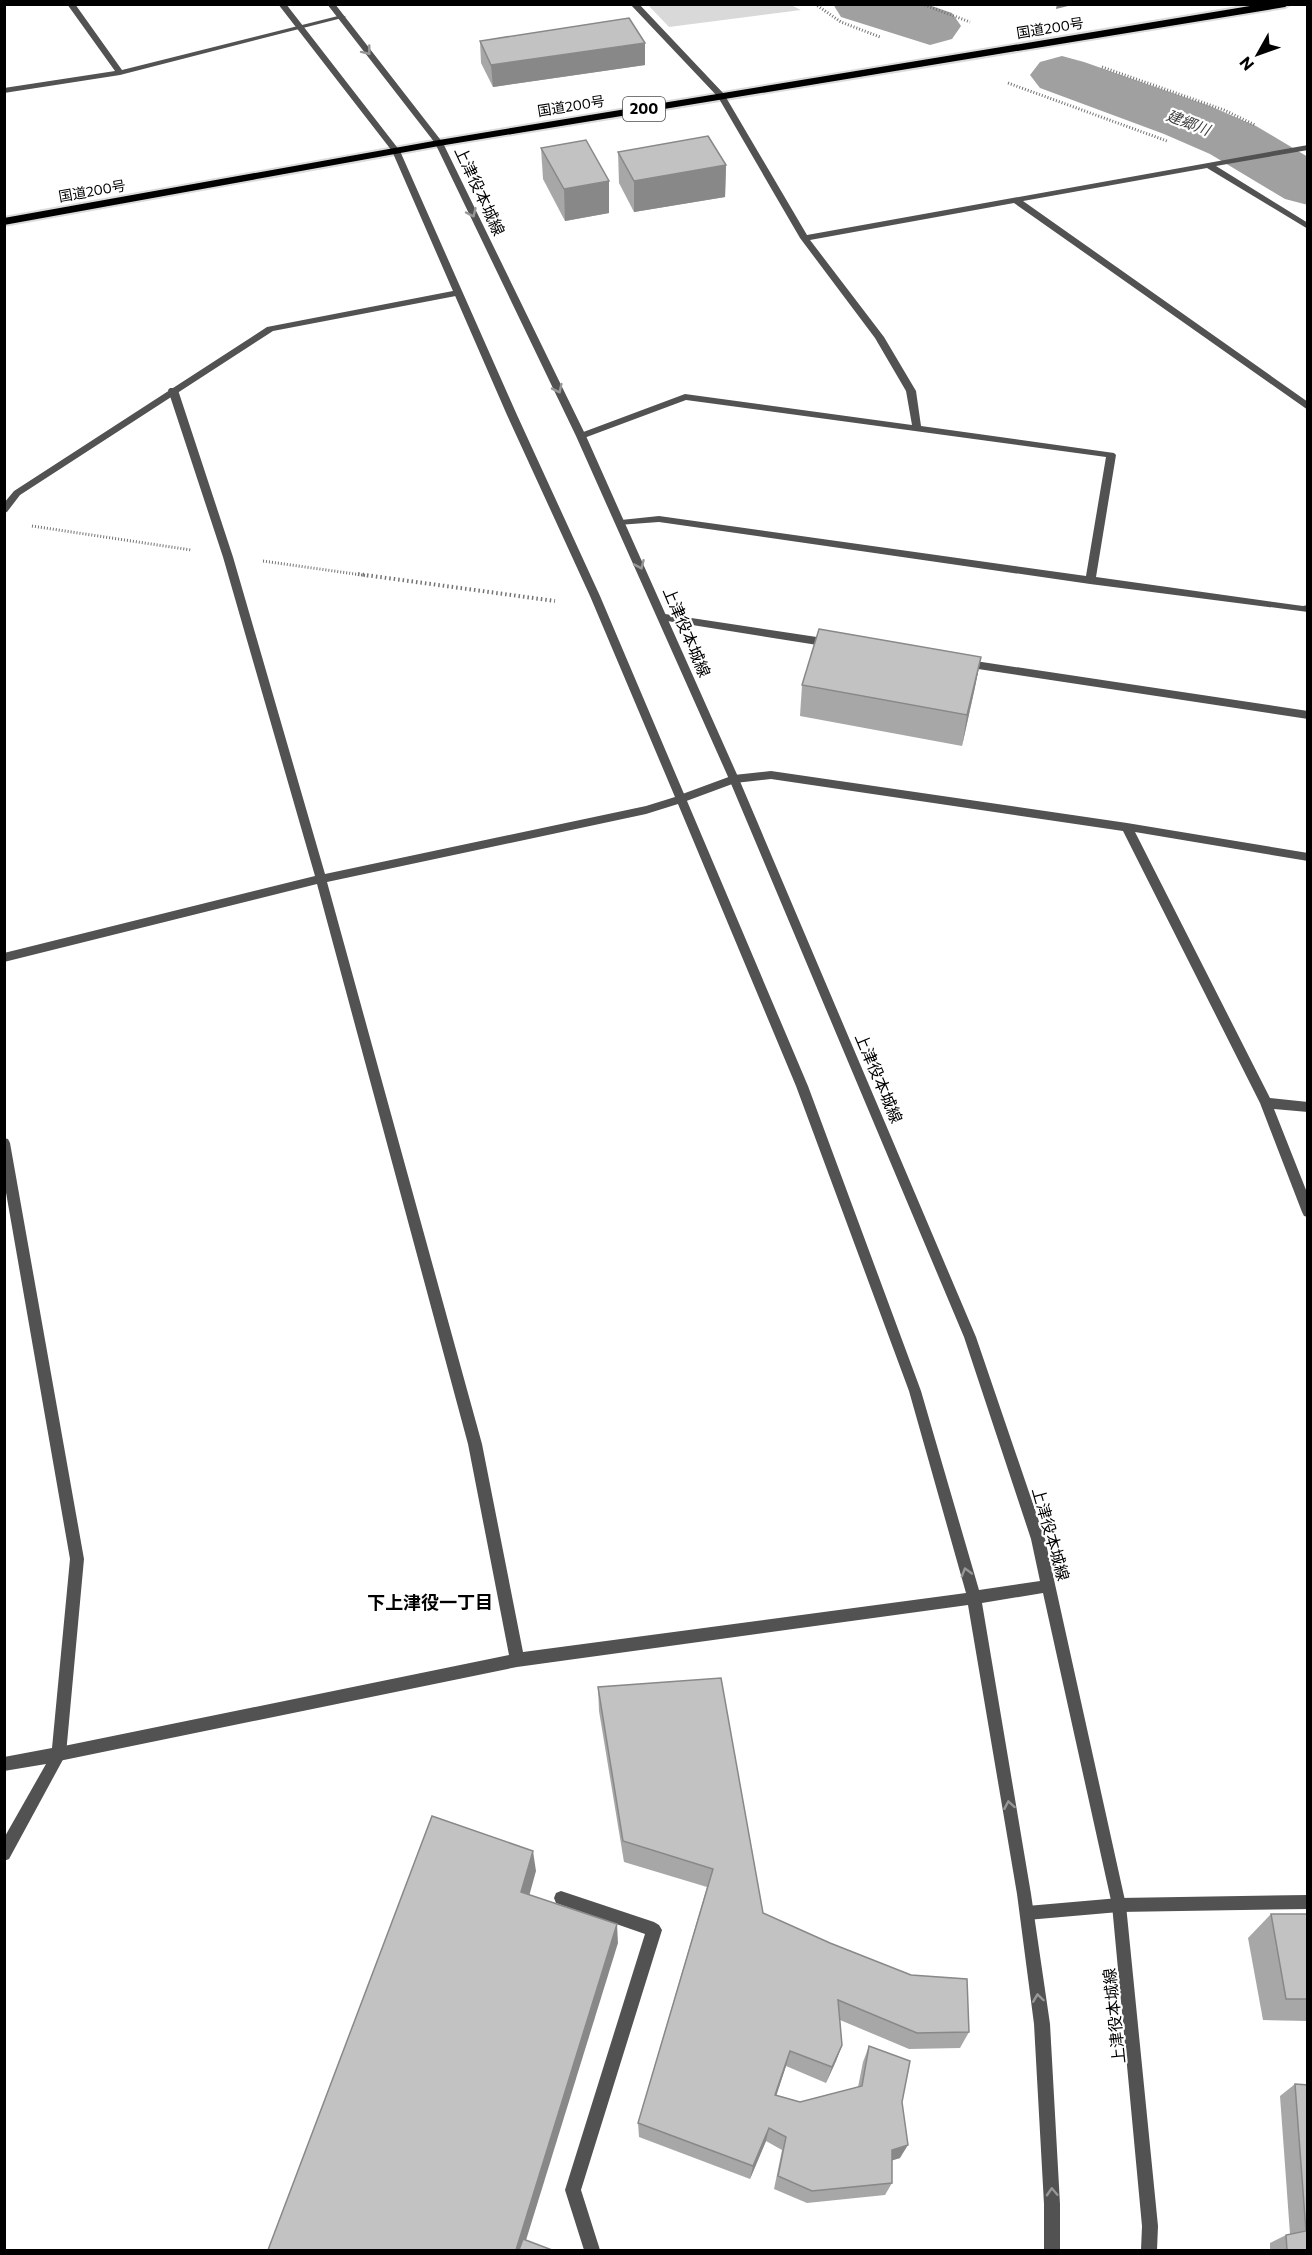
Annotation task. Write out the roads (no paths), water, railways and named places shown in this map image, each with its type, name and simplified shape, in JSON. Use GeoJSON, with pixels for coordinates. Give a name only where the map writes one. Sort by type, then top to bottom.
{"type":"FeatureCollection","features":[{"type":"Feature","properties":{"kind":"highway","name":"国道200号"},"geometry":{"type":"LineString","coordinates":[[4,222],[440,143],[1285,4]]}},
{"type":"Feature","properties":{"kind":"street"},"geometry":{"type":"LineString","coordinates":[[70,4],[120,73]]}},
{"type":"Feature","properties":{"kind":"street"},"geometry":{"type":"LineString","coordinates":[[282,4],[396,151],[594,596],[802,1086],[915,1390],[974,1598],[1027,1913],[1042,2024],[1052,2204],[1052,2250]]}},
{"type":"Feature","properties":{"kind":"street","name":"上津役本城線"},"geometry":{"type":"LineString","coordinates":[[331,4],[440,143],[494,260],[581,436],[665,618],[694,693],[734,779],[970,1337],[1038,1539],[1119,1905],[1142,2132],[1150,2226],[1149,2250]]}},
{"type":"Feature","properties":{"kind":"street"},"geometry":{"type":"LineString","coordinates":[[634,4],[721,96],[804,238],[879,337],[911,391],[917,428]]}},
{"type":"Feature","properties":{"kind":"street"},"geometry":{"type":"LineString","coordinates":[[4,91],[120,73],[342,18]]}},
{"type":"Feature","properties":{"kind":"street"},"geometry":{"type":"LineString","coordinates":[[804,238],[1308,147]]}},
{"type":"Feature","properties":{"kind":"street"},"geometry":{"type":"LineString","coordinates":[[1209,165],[1308,227]]}},
{"type":"Feature","properties":{"kind":"street"},"geometry":{"type":"LineString","coordinates":[[1014,199],[1308,407]]}},
{"type":"Feature","properties":{"kind":"street"},"geometry":{"type":"LineString","coordinates":[[4,510],[17,493],[270,329],[458,293]]}},
{"type":"Feature","properties":{"kind":"street"},"geometry":{"type":"LineString","coordinates":[[173,390],[228,556],[321,879],[475,1444],[517,1660]]}},
{"type":"Feature","properties":{"kind":"street"},"geometry":{"type":"LineString","coordinates":[[581,436],[685,397],[1111,455],[1090,582]]}},
{"type":"Feature","properties":{"kind":"street"},"geometry":{"type":"LineString","coordinates":[[621,523],[659,519],[1090,582],[1304,610],[1308,608]]}},
{"type":"Feature","properties":{"kind":"street"},"geometry":{"type":"LineString","coordinates":[[665,618],[846,646]]}},
{"type":"Feature","properties":{"kind":"street"},"geometry":{"type":"LineString","coordinates":[[952,662],[1308,715]]}},
{"type":"Feature","properties":{"kind":"street"},"geometry":{"type":"LineString","coordinates":[[4,958],[321,879],[646,810],[734,779],[771,775],[1127,827],[1308,857]]}},
{"type":"Feature","properties":{"kind":"street"},"geometry":{"type":"LineString","coordinates":[[1127,827],[1266,1103],[1308,1212]]}},
{"type":"Feature","properties":{"kind":"street"},"geometry":{"type":"LineString","coordinates":[[1266,1103],[1308,1107]]}},
{"type":"Feature","properties":{"kind":"street"},"geometry":{"type":"LineString","coordinates":[[4,1143],[77,1559],[59,1754],[4,1854]]}},
{"type":"Feature","properties":{"kind":"street"},"geometry":{"type":"LineString","coordinates":[[4,1764],[517,1660],[1049,1586]]}},
{"type":"Feature","properties":{"kind":"street"},"geometry":{"type":"LineString","coordinates":[[561,1898],[654,1930],[573,2190],[592,2250]]}},
{"type":"Feature","properties":{"kind":"street"},"geometry":{"type":"LineString","coordinates":[[1027,1913],[1119,1905],[1308,1902]]}},
{"type":"Feature","properties":{"kind":"waterway","name":"建郷川"},"geometry":{"type":"LineString","coordinates":[[863,4],[930,26]]}},
{"type":"Feature","properties":{"kind":"waterway","name":"建郷川"},"geometry":{"type":"LineString","coordinates":[[1062,75],[1187,120],[1233,140],[1308,185]]}},
{"type":"Feature","properties":{"kind":"district","name":"下上津役一丁目"},"geometry":{"type":"Point","coordinates":[430,1603]}}]}
